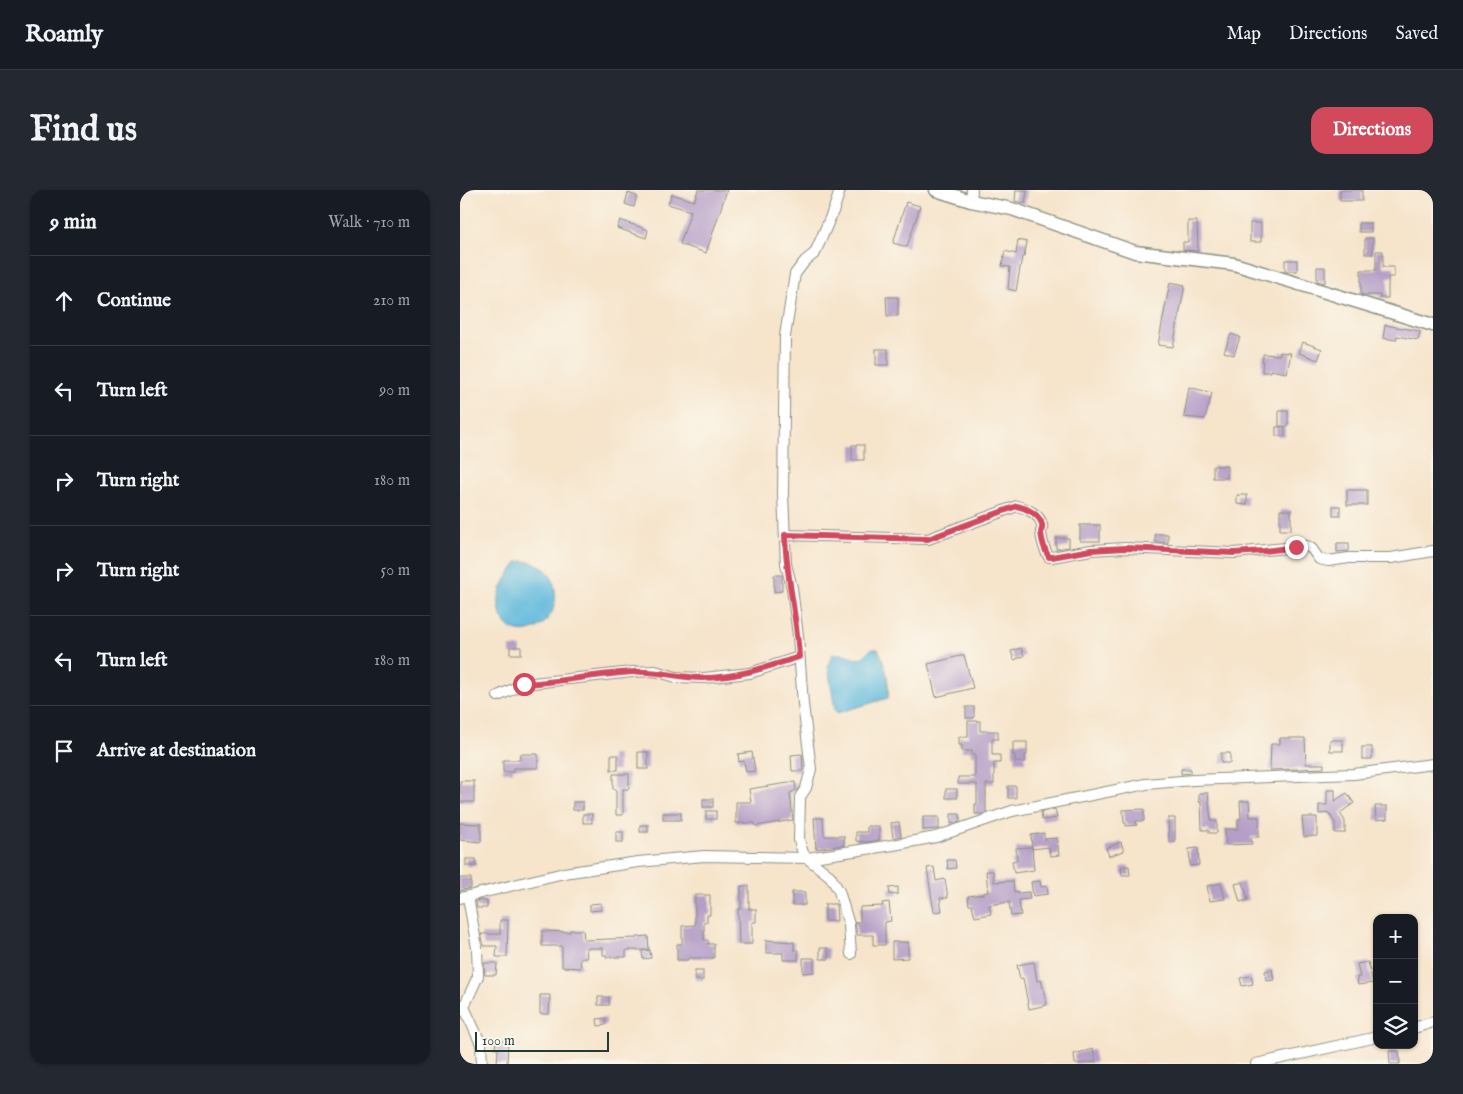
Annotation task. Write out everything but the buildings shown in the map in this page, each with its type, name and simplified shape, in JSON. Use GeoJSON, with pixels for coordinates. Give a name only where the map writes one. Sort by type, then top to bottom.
{"type":"FeatureCollection","features":[{"type":"Feature","properties":{"kind":"street"},"geometry":{"type":"LineString","coordinates":[[840,190],[834,210],[815,254],[805,261],[796,274],[785,336],[783,494],[786,564],[792,588],[811,769],[806,788],[800,797],[799,840],[803,853],[830,876],[839,891],[849,925],[851,954]]}},
{"type":"Feature","properties":{"kind":"street"},"geometry":{"type":"LineString","coordinates":[[936,190],[972,196],[1135,252],[1234,264],[1433,325]]}},
{"type":"Feature","properties":{"kind":"street"},"geometry":{"type":"LineString","coordinates":[[785,535],[928,539],[1017,506],[1024,507],[1035,514],[1042,524],[1041,533],[1046,553],[1049,557],[1091,550],[1125,548],[1234,553],[1307,546],[1312,549],[1319,559],[1328,561],[1349,558],[1391,558],[1433,551]]}},
{"type":"Feature","properties":{"kind":"street"},"geometry":{"type":"LineString","coordinates":[[498,696],[524,684],[632,672],[655,671],[676,677],[704,678],[750,673],[799,657]]}},
{"type":"Feature","properties":{"kind":"street"},"geometry":{"type":"LineString","coordinates":[[482,1064],[481,1044],[462,1009],[478,976],[477,948],[464,898],[564,873],[638,862],[704,856],[807,858],[893,845],[936,837],[1012,811],[1146,784],[1192,780],[1354,774],[1433,764]]}},
{"type":"Feature","properties":{"kind":"street"},"geometry":{"type":"LineString","coordinates":[[1418,1027],[1433,1022]]}},
{"type":"Feature","properties":{"kind":"street"},"geometry":{"type":"LineString","coordinates":[[1256,1064],[1373,1038]]}},
{"type":"Feature","properties":{"kind":"water"},"geometry":{"type":"Polygon","coordinates":[[[523,561],[537,564],[545,569],[553,581],[555,598],[552,611],[545,622],[536,629],[525,632],[514,630],[505,624],[500,612],[499,602],[499,595],[507,577],[517,562],[523,561]]]}},
{"type":"Feature","properties":{"kind":"water"},"geometry":{"type":"Polygon","coordinates":[[[871,649],[878,649],[883,660],[888,679],[888,698],[837,713],[828,666],[832,655],[844,654],[855,659],[863,657],[871,649]]]}},
{"type":"Feature","properties":{"kind":"route"},"geometry":{"type":"LineString","coordinates":[[524,684],[655,671],[676,677],[704,678],[750,673],[799,657],[792,588],[786,564],[785,535],[921,540],[934,538],[939,534],[1017,506],[1024,507],[1035,514],[1042,524],[1041,533],[1046,553],[1049,557],[1091,550],[1125,548],[1234,553],[1296,547]]}}]}
